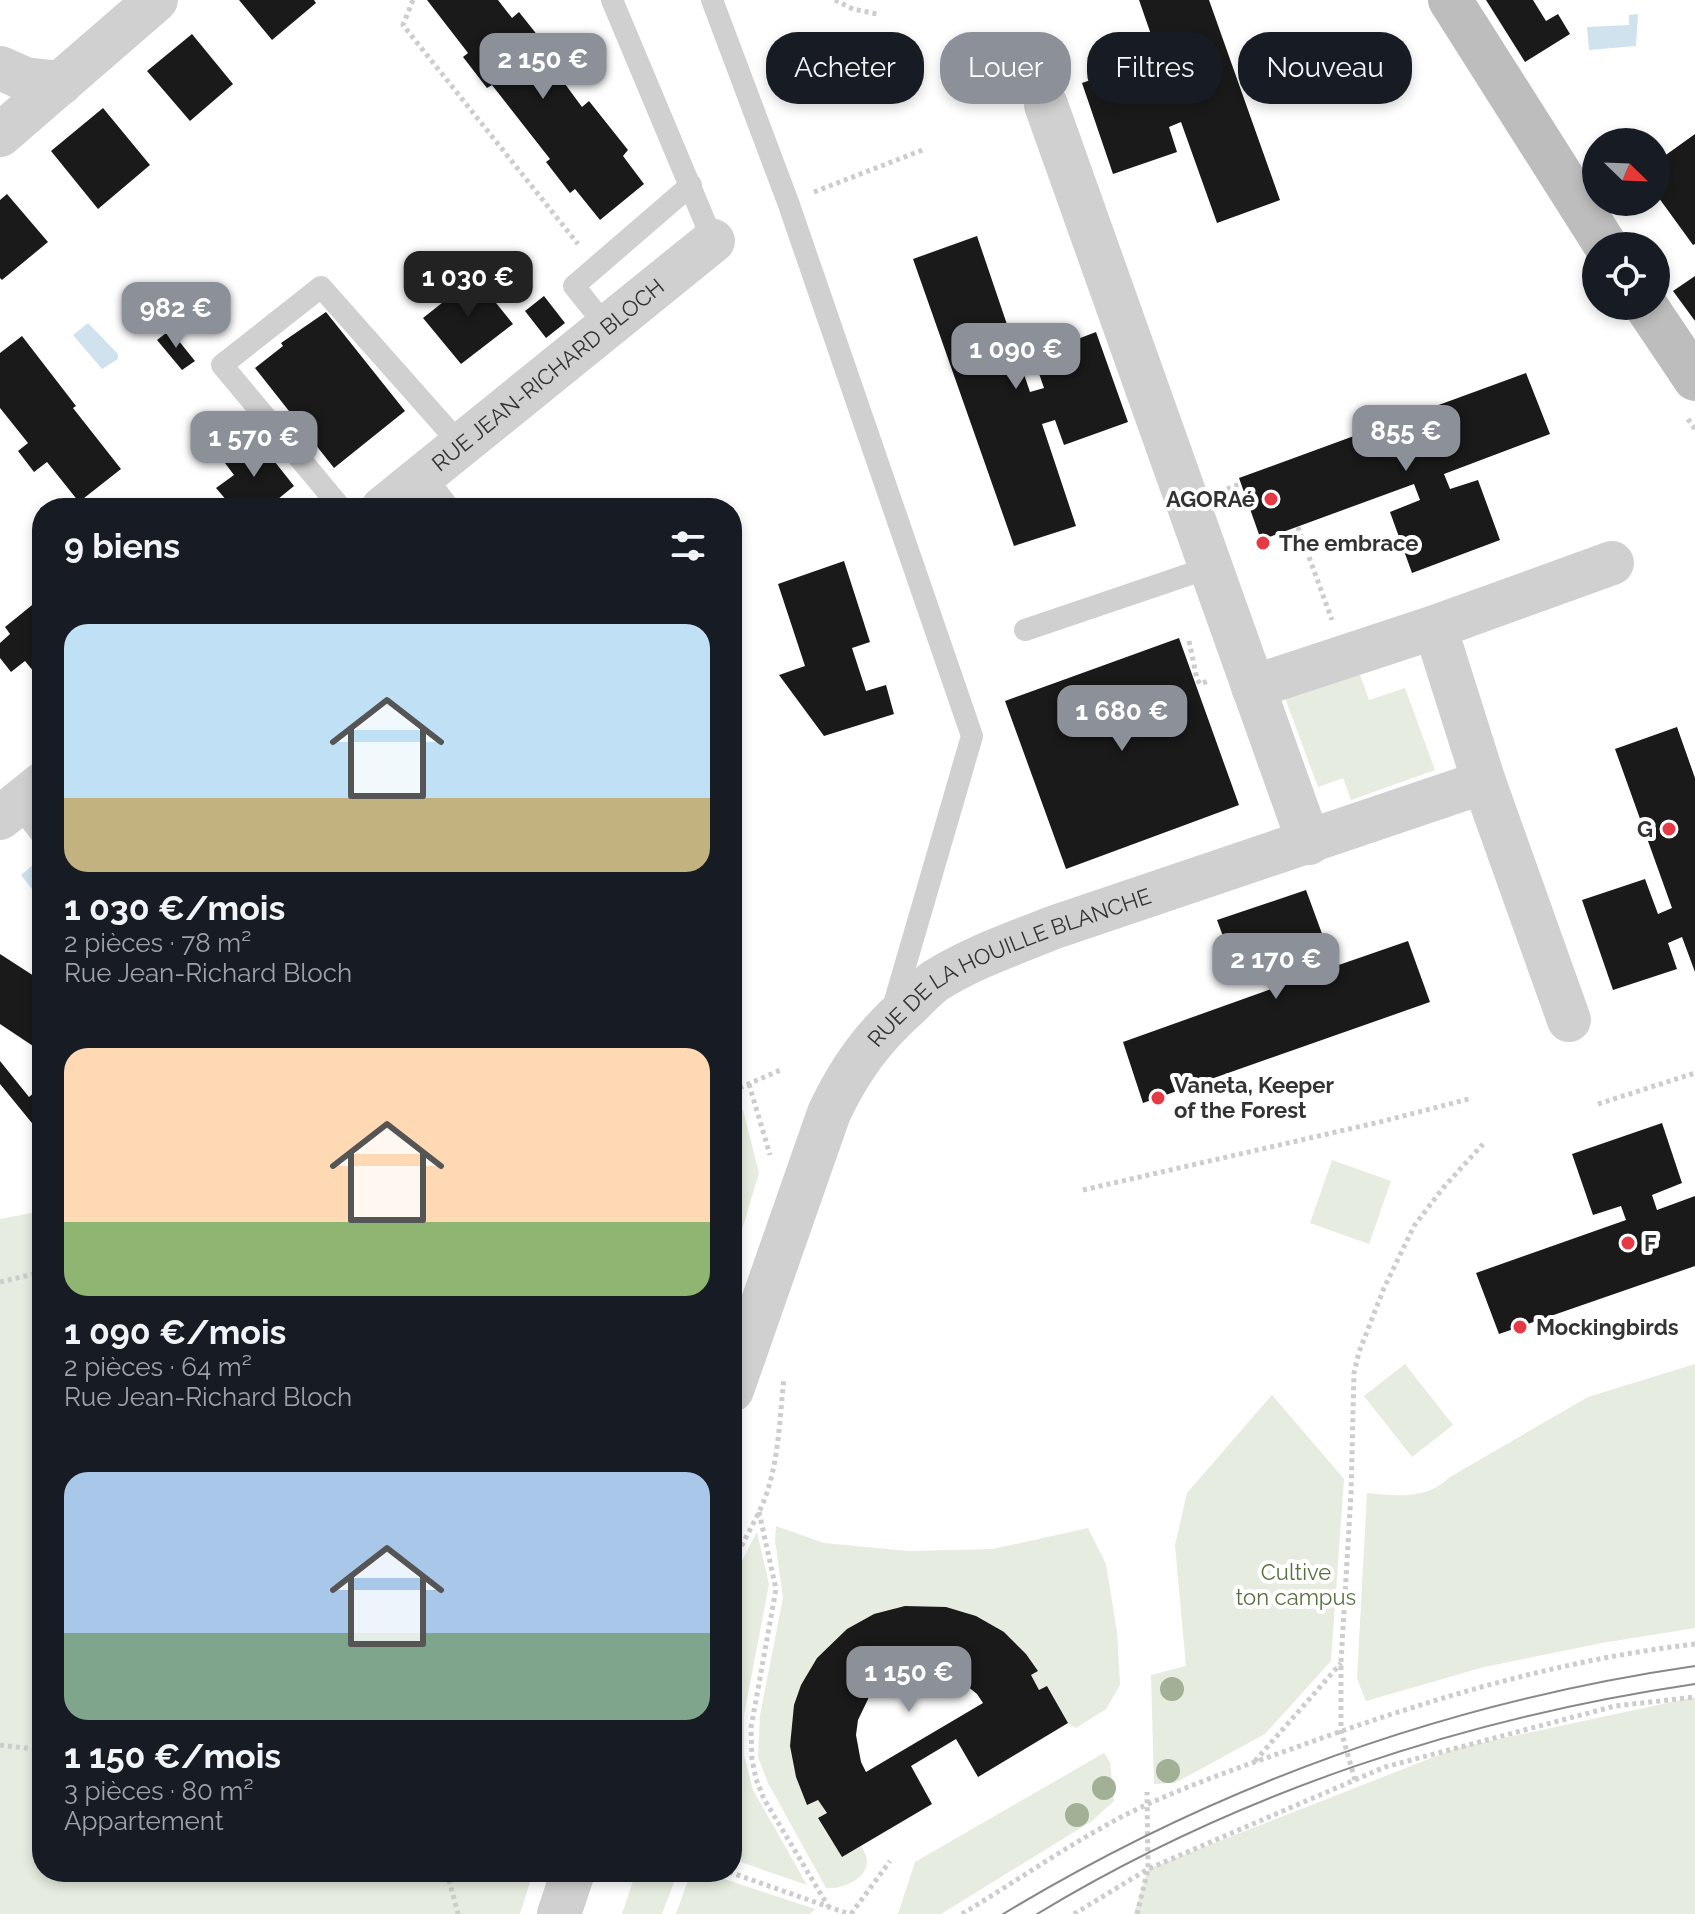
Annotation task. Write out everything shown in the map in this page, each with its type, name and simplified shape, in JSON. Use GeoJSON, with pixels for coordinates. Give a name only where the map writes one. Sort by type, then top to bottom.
{"type":"FeatureCollection","features":[{"type":"Feature","properties":{"kind":"street"},"geometry":{"type":"LineString","coordinates":[[0,135],[156,0]]}},
{"type":"Feature","properties":{"kind":"street"},"geometry":{"type":"LineString","coordinates":[[1450,0],[1597,232]]}},
{"type":"Feature","properties":{"kind":"street"},"geometry":{"type":"LineString","coordinates":[[0,68],[25,79],[61,83]]}},
{"type":"Feature","properties":{"kind":"street"},"geometry":{"type":"LineString","coordinates":[[1046,105],[1309,843]]}},
{"type":"Feature","properties":{"kind":"street","name":"RUE JEAN-RICHARD BLOCH"},"geometry":{"type":"LineString","coordinates":[[414,498],[436,491],[461,445],[713,241]]}},
{"type":"Feature","properties":{"kind":"street"},"geometry":{"type":"LineString","coordinates":[[1655,320],[1695,379]]}},
{"type":"Feature","properties":{"kind":"street"},"geometry":{"type":"LineString","coordinates":[[1253,687],[1435,627],[1612,563]]}},
{"type":"Feature","properties":{"kind":"street"},"geometry":{"type":"LineString","coordinates":[[1435,627],[1488,793],[1569,1020]]}},
{"type":"Feature","properties":{"kind":"street","name":"RUE DE LA HOUILLE BLANCHE"},"geometry":{"type":"LineString","coordinates":[[742,1361],[829,1113],[869,1044],[933,983],[986,955],[1052,928],[1309,843],[1488,793]]}},
{"type":"Feature","properties":{"kind":"street"},"geometry":{"type":"LineString","coordinates":[[559,1914],[570,1882]]}},
{"type":"Feature","properties":{"kind":"lane"},"geometry":{"type":"LineString","coordinates":[[612,0],[713,241]]}},
{"type":"Feature","properties":{"kind":"lane"},"geometry":{"type":"LineString","coordinates":[[712,0],[788,202],[972,736],[888,1023]]}},
{"type":"Feature","properties":{"kind":"lane"},"geometry":{"type":"LineString","coordinates":[[606,326],[574,286],[691,185]]}},
{"type":"Feature","properties":{"kind":"lane"},"geometry":{"type":"LineString","coordinates":[[333,498],[222,365],[321,287],[461,445]]}},
{"type":"Feature","properties":{"kind":"lane"},"geometry":{"type":"LineString","coordinates":[[1025,630],[1211,567]]}},
{"type":"Feature","properties":{"kind":"path"},"geometry":{"type":"LineString","coordinates":[[413,0],[403,25],[596,267]]}},
{"type":"Feature","properties":{"kind":"path"},"geometry":{"type":"LineString","coordinates":[[835,0],[853,9],[877,14]]}},
{"type":"Feature","properties":{"kind":"path"},"geometry":{"type":"LineString","coordinates":[[1298,527],[1346,657]]}},
{"type":"Feature","properties":{"kind":"path"},"geometry":{"type":"LineString","coordinates":[[742,1087],[783,1069]]}},
{"type":"Feature","properties":{"kind":"path"},"geometry":{"type":"LineString","coordinates":[[1598,1104],[1695,1073]]}},
{"type":"Feature","properties":{"kind":"path"},"geometry":{"type":"LineString","coordinates":[[1083,1190],[1469,1099]]}},
{"type":"Feature","properties":{"kind":"path"},"geometry":{"type":"LineString","coordinates":[[1355,1780],[1341,1731],[1341,1662],[1351,1494],[1352,1396],[1359,1352],[1389,1277],[1414,1226],[1483,1144]]}},
{"type":"Feature","properties":{"kind":"path"},"geometry":{"type":"LineString","coordinates":[[0,1282],[32,1274]]}},
{"type":"Feature","properties":{"kind":"path"},"geometry":{"type":"LineString","coordinates":[[742,1544],[759,1512],[776,1454],[784,1373]]}},
{"type":"Feature","properties":{"kind":"path"},"geometry":{"type":"LineString","coordinates":[[759,1512],[776,1589],[751,1728],[752,1759],[764,1799],[828,1906]]}},
{"type":"Feature","properties":{"kind":"path"},"geometry":{"type":"LineString","coordinates":[[962,1914],[1121,1818],[1254,1762],[1408,1708],[1517,1677],[1641,1650],[1695,1644]]}},
{"type":"Feature","properties":{"kind":"path"},"geometry":{"type":"LineString","coordinates":[[1254,1762],[1341,1662]]}},
{"type":"Feature","properties":{"kind":"path"},"geometry":{"type":"LineString","coordinates":[[1074,1914],[1148,1869],[1385,1767],[1615,1706],[1695,1697]]}},
{"type":"Feature","properties":{"kind":"path"},"geometry":{"type":"LineString","coordinates":[[0,1745],[32,1749]]}},
{"type":"Feature","properties":{"kind":"path"},"geometry":{"type":"LineString","coordinates":[[1137,1914],[1148,1869],[1147,1792]]}},
{"type":"Feature","properties":{"kind":"path"},"geometry":{"type":"LineString","coordinates":[[742,1876],[850,1914],[890,1861]]}},
{"type":"Feature","properties":{"kind":"path"},"geometry":{"type":"LineString","coordinates":[[452,1882],[458,1914]]}},
{"type":"Feature","properties":{"kind":"green space"},"geometry":{"type":"Polygon","coordinates":[[[1359,672],[1369,700],[1405,688],[1435,770],[1351,800],[1343,778],[1318,787],[1285,698],[1359,672]]]}},
{"type":"Feature","properties":{"kind":"green space"},"geometry":{"type":"Polygon","coordinates":[[[742,1110],[759,1173],[742,1230],[742,1110]]]}},
{"type":"Feature","properties":{"kind":"green space"},"geometry":{"type":"Polygon","coordinates":[[[1332,1160],[1391,1181],[1369,1244],[1310,1223],[1332,1160]]]}},
{"type":"Feature","properties":{"kind":"green space"},"geometry":{"type":"Polygon","coordinates":[[[32,1213],[32,1882],[530,1882],[520,1914],[0,1914],[0,1219],[32,1213]]]}},
{"type":"Feature","properties":{"kind":"green space"},"geometry":{"type":"Polygon","coordinates":[[[1405,1364],[1453,1425],[1412,1457],[1364,1396],[1405,1364]]]}},
{"type":"Feature","properties":{"kind":"green space"},"geometry":{"type":"Polygon","coordinates":[[[1695,1364],[1695,1628],[1484,1667],[1366,1701],[1357,1679],[1367,1493],[1411,1495],[1431,1490],[1588,1397],[1695,1364]]]}},
{"type":"Feature","properties":{"kind":"green space","name":"Cultive ton campus"},"geometry":{"type":"Polygon","coordinates":[[[1272,1395],[1344,1479],[1331,1661],[1265,1734],[1175,1783],[1154,1784],[1151,1675],[1186,1666],[1175,1545],[1187,1493],[1272,1395]]]}},
{"type":"Feature","properties":{"kind":"green space"},"geometry":{"type":"Polygon","coordinates":[[[776,1526],[824,1543],[908,1551],[993,1549],[1088,1528],[1106,1564],[1117,1632],[1120,1685],[1106,1709],[1076,1728],[1068,1723],[1047,1686],[1039,1690],[1031,1675],[1038,1671],[1004,1632],[847,1629],[817,1658],[801,1685],[790,1746],[796,1777],[807,1804],[818,1800],[827,1813],[818,1819],[842,1857],[861,1846],[867,1857],[864,1872],[859,1877],[847,1885],[826,1888],[768,1783],[758,1757],[760,1715],[783,1598],[776,1526]]]}},
{"type":"Feature","properties":{"kind":"green space"},"geometry":{"type":"Polygon","coordinates":[[[757,1532],[769,1584],[744,1715],[744,1755],[753,1790],[807,1885],[742,1862],[742,1561],[757,1532]]]}},
{"type":"Feature","properties":{"kind":"green space"},"geometry":{"type":"Polygon","coordinates":[[[1695,1697],[1695,1914],[1134,1914],[1148,1869],[1457,1748],[1695,1697]]]}},
{"type":"Feature","properties":{"kind":"green space"},"geometry":{"type":"Polygon","coordinates":[[[1104,1753],[1110,1762],[1114,1801],[1092,1821],[941,1914],[898,1914],[915,1862],[1104,1753]]]}},
{"type":"Feature","properties":{"kind":"green space"},"geometry":{"type":"Polygon","coordinates":[[[633,1882],[674,1882],[662,1914],[622,1914],[633,1882]]]}},
{"type":"Feature","properties":{"kind":"green space"},"geometry":{"type":"Polygon","coordinates":[[[687,1882],[733,1882],[815,1909],[810,1914],[676,1914],[687,1882]]]}},
{"type":"Feature","properties":{"kind":"water"},"geometry":{"type":"Polygon","coordinates":[[[1638,14],[1636,46],[1589,50],[1587,27],[1629,25],[1629,15],[1638,14]]]}},
{"type":"Feature","properties":{"kind":"water"},"geometry":{"type":"Polygon","coordinates":[[[88,323],[118,354],[118,359],[102,369],[73,335],[88,323]]]}},
{"type":"Feature","properties":{"kind":"water"},"geometry":{"type":"Polygon","coordinates":[[[32,866],[32,889],[21,875],[32,866]]]}},
{"type":"Feature","properties":{"kind":"building"},"geometry":{"type":"Polygon","coordinates":[[[239,0],[314,0],[316,3],[272,40],[239,0]]]}},
{"type":"Feature","properties":{"kind":"building"},"geometry":{"type":"Polygon","coordinates":[[[427,0],[498,0],[512,18],[519,12],[558,61],[551,65],[582,107],[589,101],[628,150],[623,156],[644,184],[600,220],[575,189],[570,193],[546,162],[550,159],[492,85],[487,88],[463,57],[468,53],[427,0]]]}},
{"type":"Feature","properties":{"kind":"building"},"geometry":{"type":"Polygon","coordinates":[[[1139,0],[1209,0],[1220,32],[1150,32],[1139,0]]]}},
{"type":"Feature","properties":{"kind":"building"},"geometry":{"type":"Polygon","coordinates":[[[1486,0],[1533,0],[1546,21],[1558,14],[1570,34],[1525,62],[1486,0]]]}},
{"type":"Feature","properties":{"kind":"building"},"geometry":{"type":"Polygon","coordinates":[[[192,34],[233,84],[190,121],[147,71],[192,34]]]}},
{"type":"Feature","properties":{"kind":"building"},"geometry":{"type":"Polygon","coordinates":[[[1222,37],[1238,82],[1238,104],[1246,104],[1280,200],[1217,223],[1181,122],[1169,127],[1177,152],[1113,174],[1089,104],[1222,104],[1222,37]]]}},
{"type":"Feature","properties":{"kind":"building"},"geometry":{"type":"Polygon","coordinates":[[[1087,81],[1087,98],[1082,83],[1087,81]]]}},
{"type":"Feature","properties":{"kind":"building"},"geometry":{"type":"Polygon","coordinates":[[[103,108],[150,165],[98,209],[51,151],[103,108]]]}},
{"type":"Feature","properties":{"kind":"building"},"geometry":{"type":"Polygon","coordinates":[[[1695,134],[1693,245],[1670,213],[1670,152],[1695,134]]]}},
{"type":"Feature","properties":{"kind":"building"},"geometry":{"type":"Polygon","coordinates":[[[7,194],[48,242],[2,280],[0,200],[7,194]]]}},
{"type":"Feature","properties":{"kind":"building"},"geometry":{"type":"Polygon","coordinates":[[[977,236],[1030,392],[1044,388],[1033,356],[1096,332],[1128,422],[1064,445],[1055,420],[1042,424],[1076,526],[1014,546],[913,259],[977,236]]]}},
{"type":"Feature","properties":{"kind":"building"},"geometry":{"type":"Polygon","coordinates":[[[471,272],[513,324],[461,364],[423,318],[457,291],[454,287],[471,272]]]}},
{"type":"Feature","properties":{"kind":"building"},"geometry":{"type":"Polygon","coordinates":[[[1695,276],[1695,321],[1673,291],[1695,276]]]}},
{"type":"Feature","properties":{"kind":"building"},"geometry":{"type":"Polygon","coordinates":[[[544,296],[565,323],[546,338],[525,311],[544,296]]]}},
{"type":"Feature","properties":{"kind":"building"},"geometry":{"type":"Polygon","coordinates":[[[326,312],[405,411],[334,468],[255,368],[283,346],[281,343],[326,312]]]}},
{"type":"Feature","properties":{"kind":"building"},"geometry":{"type":"Polygon","coordinates":[[[170,330],[195,361],[182,370],[157,340],[170,330]]]}},
{"type":"Feature","properties":{"kind":"building"},"geometry":{"type":"Polygon","coordinates":[[[22,336],[121,469],[84,498],[76,498],[47,462],[34,472],[18,451],[28,443],[0,408],[0,353],[22,336]]]}},
{"type":"Feature","properties":{"kind":"building"},"geometry":{"type":"Polygon","coordinates":[[[1526,373],[1550,434],[1444,474],[1450,489],[1478,480],[1500,540],[1412,573],[1390,512],[1420,500],[1414,484],[1261,540],[1239,478],[1526,373]]]}},
{"type":"Feature","properties":{"kind":"building"},"geometry":{"type":"Polygon","coordinates":[[[256,438],[294,486],[279,498],[224,498],[216,488],[234,475],[225,463],[256,438]]]}},
{"type":"Feature","properties":{"kind":"building"},"geometry":{"type":"Polygon","coordinates":[[[844,561],[870,642],[852,648],[866,691],[886,685],[894,714],[824,736],[779,675],[805,666],[778,584],[844,561]]]}},
{"type":"Feature","properties":{"kind":"building"},"geometry":{"type":"Polygon","coordinates":[[[32,605],[32,670],[25,661],[11,672],[0,658],[0,643],[10,634],[5,627],[32,605]]]}},
{"type":"Feature","properties":{"kind":"building"},"geometry":{"type":"Polygon","coordinates":[[[1179,638],[1239,805],[1066,869],[1005,701],[1179,638]]]}},
{"type":"Feature","properties":{"kind":"building","name":"G"},"geometry":{"type":"Polygon","coordinates":[[[1677,727],[1695,778],[1695,972],[1682,937],[1668,943],[1677,969],[1613,990],[1582,900],[1645,879],[1658,914],[1672,908],[1615,749],[1677,727]]]}},
{"type":"Feature","properties":{"kind":"building"},"geometry":{"type":"Polygon","coordinates":[[[1306,890],[1328,950],[1299,961],[1304,977],[1408,941],[1430,1002],[1143,1103],[1123,1042],[1274,988],[1268,971],[1239,980],[1217,920],[1306,890]]]}},
{"type":"Feature","properties":{"kind":"building"},"geometry":{"type":"Polygon","coordinates":[[[0,954],[32,975],[32,1045],[0,1024],[0,954]]]}},
{"type":"Feature","properties":{"kind":"building"},"geometry":{"type":"Polygon","coordinates":[[[0,1061],[29,1097],[32,1094],[32,1123],[0,1084],[0,1061]]]}},
{"type":"Feature","properties":{"kind":"building","name":"F"},"geometry":{"type":"Polygon","coordinates":[[[1662,1123],[1682,1183],[1652,1195],[1657,1210],[1695,1196],[1695,1266],[1499,1334],[1476,1273],[1626,1220],[1621,1206],[1593,1215],[1572,1154],[1662,1123]]]}},
{"type":"Feature","properties":{"kind":"building"},"geometry":{"type":"Polygon","coordinates":[[[905,1606],[946,1607],[976,1616],[1004,1632],[1026,1654],[1038,1671],[1031,1675],[1039,1690],[1047,1686],[1068,1723],[978,1777],[956,1739],[911,1766],[932,1804],[842,1857],[818,1818],[827,1813],[818,1800],[807,1805],[796,1777],[790,1746],[794,1705],[801,1685],[817,1658],[847,1629],[874,1614],[905,1606]],[[931,1669],[905,1672],[890,1678],[870,1695],[858,1720],[856,1735],[866,1772],[983,1703],[956,1677],[931,1669]]]}},
{"type":"Feature","properties":{"kind":"tram line"},"geometry":{"type":"LineString","coordinates":[[1003,1914],[1167,1826],[1251,1788],[1336,1755],[1423,1726],[1512,1702],[1695,1666]]}},
{"type":"Feature","properties":{"kind":"tram line"},"geometry":{"type":"LineString","coordinates":[[1037,1914],[1113,1871],[1192,1832],[1354,1766],[1523,1717],[1695,1684]]}},
{"type":"Feature","properties":{"kind":"place","name":"AGORAé"},"geometry":{"type":"Point","coordinates":[1271,499]}},
{"type":"Feature","properties":{"kind":"place","name":"The embrace"},"geometry":{"type":"Point","coordinates":[1263,543]}},
{"type":"Feature","properties":{"kind":"place","name":"G"},"geometry":{"type":"Point","coordinates":[1669,829]}},
{"type":"Feature","properties":{"kind":"place","name":"Vaneta, Keeper of the Forest"},"geometry":{"type":"Point","coordinates":[1158,1098]}},
{"type":"Feature","properties":{"kind":"place","name":"F"},"geometry":{"type":"Point","coordinates":[1628,1243]}},
{"type":"Feature","properties":{"kind":"place","name":"Mockingbirds"},"geometry":{"type":"Point","coordinates":[1520,1327]}}]}
